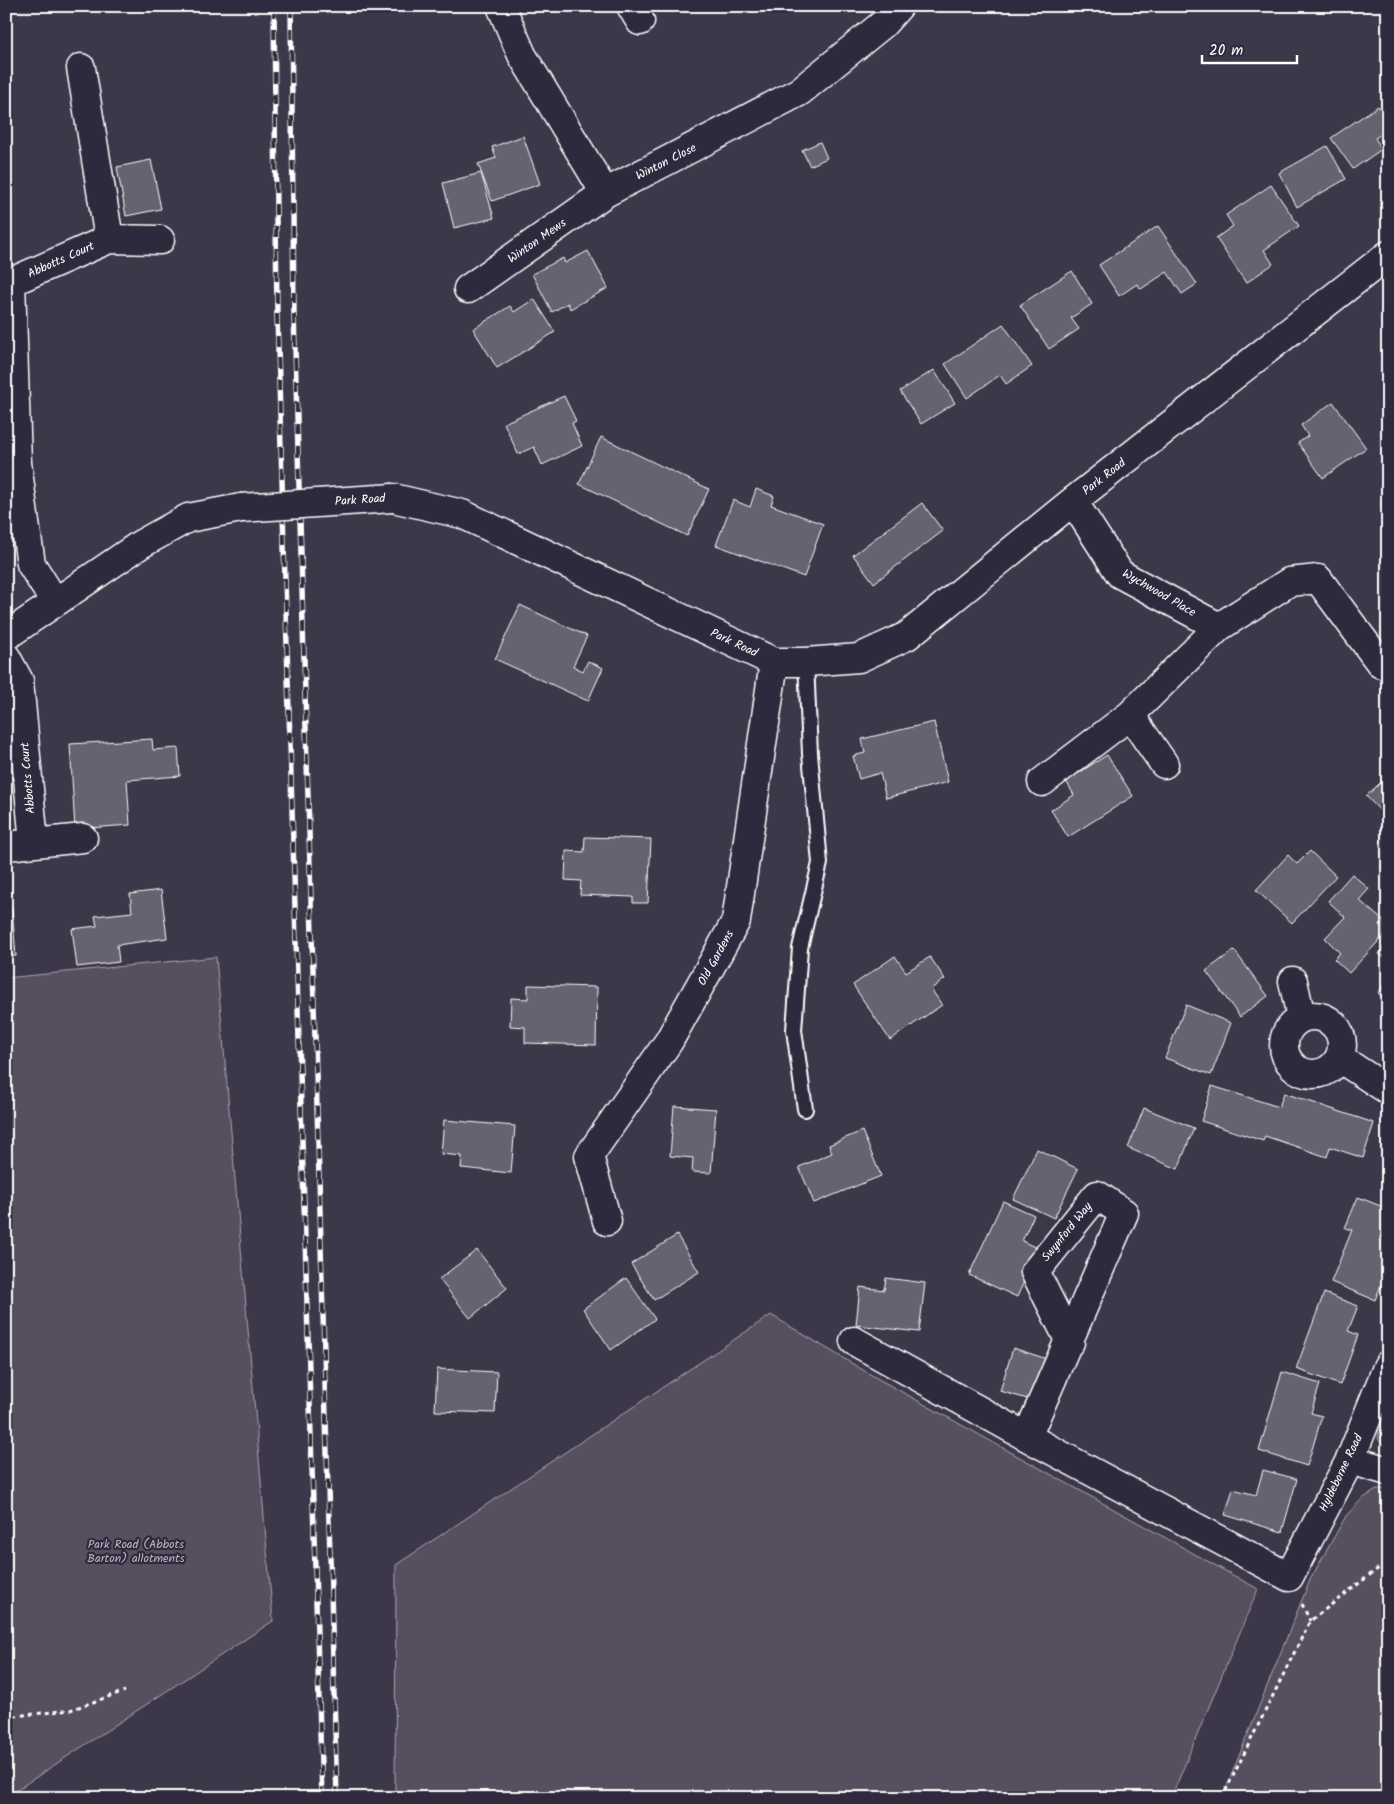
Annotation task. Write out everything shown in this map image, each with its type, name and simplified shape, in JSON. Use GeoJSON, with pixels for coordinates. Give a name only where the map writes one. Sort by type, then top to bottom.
{"type":"FeatureCollection","features":[{"type":"Feature","properties":{"kind":"street"},"geometry":{"type":"LineString","coordinates":[[501,6],[522,55],[605,193]]}},
{"type":"Feature","properties":{"kind":"street","name":"Winton Close"},"geometry":{"type":"LineString","coordinates":[[605,193],[800,92],[883,24],[899,6]]}},
{"type":"Feature","properties":{"kind":"street","name":"Abbotts Court"},"geometry":{"type":"LineString","coordinates":[[81,68],[108,239]]}},
{"type":"Feature","properties":{"kind":"street","name":"Winton Mews"},"geometry":{"type":"LineString","coordinates":[[468,289],[605,193]]}},
{"type":"Feature","properties":{"kind":"street","name":"Abbotts Court"},"geometry":{"type":"LineString","coordinates":[[55,602],[31,564],[24,516],[17,463],[11,282],[108,239],[160,240]]}},
{"type":"Feature","properties":{"kind":"street","name":"Park Road"},"geometry":{"type":"LineString","coordinates":[[6,636],[141,544],[188,518],[241,508],[393,498],[462,514],[774,662],[806,662],[859,658],[906,636],[1073,501],[1388,255]]}},
{"type":"Feature","properties":{"kind":"street","name":"Wychwood Place"},"geometry":{"type":"LineString","coordinates":[[1073,501],[1120,574],[1219,626]]}},
{"type":"Feature","properties":{"kind":"street"},"geometry":{"type":"LineString","coordinates":[[1042,782],[1130,715],[1219,626],[1289,582],[1318,579],[1381,664]]}},
{"type":"Feature","properties":{"kind":"street","name":"Abbotts Court"},"geometry":{"type":"LineString","coordinates":[[6,657],[19,682],[34,843]]}},
{"type":"Feature","properties":{"kind":"street","name":"Old Gardens"},"geometry":{"type":"LineString","coordinates":[[608,1221],[588,1156],[669,1041],[736,921],[774,662]]}},
{"type":"Feature","properties":{"kind":"street"},"geometry":{"type":"LineString","coordinates":[[1130,715],[1164,764]]}},
{"type":"Feature","properties":{"kind":"street"},"geometry":{"type":"LineString","coordinates":[[6,846],[84,838]]}},
{"type":"Feature","properties":{"kind":"street"},"geometry":{"type":"LineString","coordinates":[[1292,981],[1301,1017]]}},
{"type":"Feature","properties":{"kind":"street"},"geometry":{"type":"LineString","coordinates":[[1321,1016],[1337,1028],[1342,1048],[1339,1058],[1334,1065],[1318,1074],[1308,1074],[1292,1066],[1286,1058],[1283,1040],[1292,1023],[1301,1017],[1321,1016]]}},
{"type":"Feature","properties":{"kind":"street"},"geometry":{"type":"LineString","coordinates":[[1339,1058],[1388,1090]]}},
{"type":"Feature","properties":{"kind":"street","name":"Swynford Way"},"geometry":{"type":"LineString","coordinates":[[1027,1438],[1070,1342],[1124,1213],[1097,1195],[1035,1272],[1070,1342]]}},
{"type":"Feature","properties":{"kind":"street"},"geometry":{"type":"LineString","coordinates":[[854,1341],[1027,1438]]}},
{"type":"Feature","properties":{"kind":"street","name":"Hyldeborne Road"},"geometry":{"type":"LineString","coordinates":[[1027,1438],[1289,1577],[1350,1460],[1388,1365]]}},
{"type":"Feature","properties":{"kind":"street"},"geometry":{"type":"LineString","coordinates":[[1350,1460],[1388,1472]]}},
{"type":"Feature","properties":{"kind":"lane"},"geometry":{"type":"LineString","coordinates":[[805,1109],[794,1030],[800,948],[820,863],[810,754],[806,662]]}},
{"type":"Feature","properties":{"kind":"path"},"geometry":{"type":"LineString","coordinates":[[1222,1798],[1310,1621],[1388,1560]]}},
{"type":"Feature","properties":{"kind":"path"},"geometry":{"type":"LineString","coordinates":[[6,1717],[70,1710],[125,1691]]}},
{"type":"Feature","properties":{"kind":"green space","name":"Park Road (Abbots Barton) allotments"},"geometry":{"type":"Polygon","coordinates":[[[216,957],[273,1621],[6,1797],[6,978],[216,957]]]}},
{"type":"Feature","properties":{"kind":"green space"},"geometry":{"type":"Polygon","coordinates":[[[771,1315],[873,1376],[1258,1589],[1171,1798],[395,1798],[396,1565],[771,1315]]]}},
{"type":"Feature","properties":{"kind":"green space"},"geometry":{"type":"Polygon","coordinates":[[[1388,1395],[1388,1450],[1378,1439],[1380,1412],[1388,1395]]]}},
{"type":"Feature","properties":{"kind":"green space"},"geometry":{"type":"Polygon","coordinates":[[[1378,1489],[1388,1489],[1388,1798],[1222,1798],[1310,1580],[1346,1516],[1362,1499],[1378,1489]]]}},
{"type":"Feature","properties":{"kind":"building"},"geometry":{"type":"Polygon","coordinates":[[[1378,106],[1388,119],[1388,130],[1375,138],[1382,149],[1353,169],[1331,138],[1378,106]]]}},
{"type":"Feature","properties":{"kind":"building"},"geometry":{"type":"Polygon","coordinates":[[[523,136],[540,184],[492,201],[478,164],[496,158],[492,147],[523,136]]]}},
{"type":"Feature","properties":{"kind":"building"},"geometry":{"type":"Polygon","coordinates":[[[820,142],[827,158],[810,166],[802,150],[820,142]]]}},
{"type":"Feature","properties":{"kind":"building"},"geometry":{"type":"Polygon","coordinates":[[[1327,146],[1346,179],[1297,207],[1279,173],[1327,146]]]}},
{"type":"Feature","properties":{"kind":"building"},"geometry":{"type":"Polygon","coordinates":[[[151,160],[161,209],[126,216],[117,167],[151,160]]]}},
{"type":"Feature","properties":{"kind":"building"},"geometry":{"type":"Polygon","coordinates":[[[481,173],[494,218],[454,228],[443,183],[481,173]]]}},
{"type":"Feature","properties":{"kind":"building"},"geometry":{"type":"Polygon","coordinates":[[[1271,185],[1299,226],[1264,250],[1273,264],[1246,283],[1216,238],[1233,226],[1226,215],[1271,185]]]}},
{"type":"Feature","properties":{"kind":"building"},"geometry":{"type":"Polygon","coordinates":[[[1158,226],[1197,284],[1182,294],[1167,272],[1141,289],[1137,284],[1119,296],[1099,265],[1158,226]]]}},
{"type":"Feature","properties":{"kind":"building"},"geometry":{"type":"Polygon","coordinates":[[[588,251],[608,288],[570,309],[568,303],[552,312],[532,274],[563,258],[565,263],[588,251]]]}},
{"type":"Feature","properties":{"kind":"building"},"geometry":{"type":"Polygon","coordinates":[[[1072,271],[1092,304],[1071,318],[1079,329],[1049,349],[1020,305],[1072,271]]]}},
{"type":"Feature","properties":{"kind":"building"},"geometry":{"type":"Polygon","coordinates":[[[534,299],[555,332],[497,368],[473,329],[510,306],[514,312],[534,299]]]}},
{"type":"Feature","properties":{"kind":"building"},"geometry":{"type":"Polygon","coordinates":[[[1003,324],[1032,366],[1006,384],[1000,375],[967,398],[945,364],[1003,324]]]}},
{"type":"Feature","properties":{"kind":"building"},"geometry":{"type":"Polygon","coordinates":[[[934,370],[955,403],[921,424],[900,391],[934,370]]]}},
{"type":"Feature","properties":{"kind":"building"},"geometry":{"type":"Polygon","coordinates":[[[564,396],[576,421],[572,423],[582,446],[542,465],[534,447],[518,454],[504,423],[564,396]]]}},
{"type":"Feature","properties":{"kind":"building"},"geometry":{"type":"Polygon","coordinates":[[[1333,402],[1366,448],[1323,478],[1298,443],[1308,436],[1301,425],[1333,402]]]}},
{"type":"Feature","properties":{"kind":"building"},"geometry":{"type":"Polygon","coordinates":[[[601,437],[709,489],[687,536],[579,484],[601,437]]]}},
{"type":"Feature","properties":{"kind":"building"},"geometry":{"type":"Polygon","coordinates":[[[756,489],[774,496],[771,505],[823,524],[804,577],[716,545],[733,500],[750,507],[756,489]]]}},
{"type":"Feature","properties":{"kind":"building"},"geometry":{"type":"Polygon","coordinates":[[[922,503],[943,531],[874,583],[853,555],[922,503]]]}},
{"type":"Feature","properties":{"kind":"building"},"geometry":{"type":"Polygon","coordinates":[[[520,605],[587,636],[573,666],[583,671],[588,661],[603,668],[588,701],[495,659],[520,605]]]}},
{"type":"Feature","properties":{"kind":"building"},"geometry":{"type":"Polygon","coordinates":[[[934,722],[948,782],[886,798],[880,773],[859,779],[853,756],[865,753],[862,739],[934,722]]]}},
{"type":"Feature","properties":{"kind":"building"},"geometry":{"type":"Polygon","coordinates":[[[152,739],[153,750],[178,748],[180,776],[127,780],[130,825],[75,829],[70,744],[152,739]]]}},
{"type":"Feature","properties":{"kind":"building"},"geometry":{"type":"Polygon","coordinates":[[[1107,755],[1133,796],[1068,837],[1051,810],[1074,795],[1066,781],[1107,755]]]}},
{"type":"Feature","properties":{"kind":"building"},"geometry":{"type":"Polygon","coordinates":[[[1388,776],[1388,819],[1366,796],[1388,776]]]}},
{"type":"Feature","properties":{"kind":"building"},"geometry":{"type":"Polygon","coordinates":[[[585,837],[651,839],[648,903],[633,903],[633,897],[580,895],[581,881],[565,880],[566,851],[584,852],[585,837]]]}},
{"type":"Feature","properties":{"kind":"building"},"geometry":{"type":"Polygon","coordinates":[[[1310,851],[1336,876],[1292,923],[1256,890],[1288,855],[1297,864],[1310,851]]]}},
{"type":"Feature","properties":{"kind":"building"},"geometry":{"type":"Polygon","coordinates":[[[1352,874],[1369,889],[1359,900],[1388,925],[1388,931],[1349,973],[1334,959],[1340,953],[1325,938],[1345,917],[1328,901],[1352,874]]]}},
{"type":"Feature","properties":{"kind":"building"},"geometry":{"type":"Polygon","coordinates":[[[161,890],[167,938],[117,945],[119,962],[77,967],[72,929],[97,926],[95,916],[132,912],[130,894],[161,890]]]}},
{"type":"Feature","properties":{"kind":"building"},"geometry":{"type":"Polygon","coordinates":[[[6,909],[12,909],[16,956],[6,957],[6,909]]]}},
{"type":"Feature","properties":{"kind":"building"},"geometry":{"type":"Polygon","coordinates":[[[1388,941],[1388,960],[1379,954],[1388,941]]]}},
{"type":"Feature","properties":{"kind":"building"},"geometry":{"type":"Polygon","coordinates":[[[1234,950],[1268,996],[1240,1017],[1206,971],[1234,950]]]}},
{"type":"Feature","properties":{"kind":"building"},"geometry":{"type":"Polygon","coordinates":[[[895,956],[906,972],[930,957],[945,979],[931,989],[942,1005],[890,1040],[853,985],[895,956]]]}},
{"type":"Feature","properties":{"kind":"building"},"geometry":{"type":"Polygon","coordinates":[[[1388,980],[1388,1000],[1378,993],[1388,980]]]}},
{"type":"Feature","properties":{"kind":"building"},"geometry":{"type":"Polygon","coordinates":[[[528,985],[597,987],[596,1045],[525,1043],[525,1027],[510,1026],[511,998],[528,999],[528,985]]]}},
{"type":"Feature","properties":{"kind":"building"},"geometry":{"type":"Polygon","coordinates":[[[1186,1005],[1231,1023],[1211,1075],[1165,1058],[1186,1005]]]}},
{"type":"Feature","properties":{"kind":"building"},"geometry":{"type":"Polygon","coordinates":[[[1212,1086],[1279,1107],[1284,1093],[1374,1123],[1363,1158],[1330,1147],[1327,1157],[1265,1136],[1263,1141],[1201,1121],[1212,1086]]]}},
{"type":"Feature","properties":{"kind":"building"},"geometry":{"type":"Polygon","coordinates":[[[674,1106],[716,1109],[711,1173],[692,1172],[693,1158],[670,1156],[674,1106]]]}},
{"type":"Feature","properties":{"kind":"building"},"geometry":{"type":"Polygon","coordinates":[[[1144,1108],[1194,1128],[1178,1169],[1128,1148],[1144,1108]]]}},
{"type":"Feature","properties":{"kind":"building"},"geometry":{"type":"Polygon","coordinates":[[[444,1120],[515,1126],[511,1173],[461,1168],[462,1156],[441,1154],[444,1120]]]}},
{"type":"Feature","properties":{"kind":"building"},"geometry":{"type":"Polygon","coordinates":[[[862,1131],[881,1176],[814,1203],[799,1167],[832,1153],[829,1145],[862,1131]]]}},
{"type":"Feature","properties":{"kind":"building"},"geometry":{"type":"Polygon","coordinates":[[[1388,1142],[1388,1158],[1382,1155],[1388,1142]]]}},
{"type":"Feature","properties":{"kind":"building"},"geometry":{"type":"Polygon","coordinates":[[[1037,1149],[1078,1169],[1054,1218],[1013,1199],[1037,1149]]]}},
{"type":"Feature","properties":{"kind":"building"},"geometry":{"type":"Polygon","coordinates":[[[1388,1170],[1388,1186],[1382,1183],[1388,1170]]]}},
{"type":"Feature","properties":{"kind":"building"},"geometry":{"type":"Polygon","coordinates":[[[1358,1197],[1388,1209],[1388,1222],[1382,1237],[1388,1239],[1388,1268],[1375,1300],[1331,1282],[1352,1230],[1345,1228],[1358,1197]]]}},
{"type":"Feature","properties":{"kind":"building"},"geometry":{"type":"Polygon","coordinates":[[[1003,1201],[1034,1215],[1022,1241],[1039,1249],[1017,1297],[969,1275],[1003,1201]]]}},
{"type":"Feature","properties":{"kind":"building"},"geometry":{"type":"Polygon","coordinates":[[[677,1235],[699,1272],[654,1300],[631,1264],[677,1235]]]}},
{"type":"Feature","properties":{"kind":"building"},"geometry":{"type":"Polygon","coordinates":[[[477,1250],[507,1288],[470,1318],[439,1279],[477,1250]]]}},
{"type":"Feature","properties":{"kind":"building"},"geometry":{"type":"Polygon","coordinates":[[[626,1278],[655,1319],[611,1350],[583,1309],[626,1278]]]}},
{"type":"Feature","properties":{"kind":"building"},"geometry":{"type":"Polygon","coordinates":[[[886,1278],[925,1283],[919,1332],[856,1325],[860,1287],[884,1290],[886,1278]]]}},
{"type":"Feature","properties":{"kind":"building"},"geometry":{"type":"Polygon","coordinates":[[[1324,1293],[1358,1306],[1348,1331],[1358,1335],[1340,1385],[1296,1369],[1324,1293]]]}},
{"type":"Feature","properties":{"kind":"building"},"geometry":{"type":"Polygon","coordinates":[[[1013,1348],[1047,1359],[1034,1401],[1000,1391],[1013,1348]]]}},
{"type":"Feature","properties":{"kind":"building"},"geometry":{"type":"Polygon","coordinates":[[[437,1369],[497,1372],[495,1413],[435,1411],[437,1369]]]}},
{"type":"Feature","properties":{"kind":"building"},"geometry":{"type":"Polygon","coordinates":[[[1282,1372],[1320,1384],[1311,1413],[1322,1416],[1307,1466],[1259,1451],[1282,1372]]]}},
{"type":"Feature","properties":{"kind":"building"},"geometry":{"type":"Polygon","coordinates":[[[1263,1470],[1297,1479],[1282,1532],[1225,1515],[1233,1489],[1256,1495],[1263,1470]]]}},
{"type":"Feature","properties":{"kind":"railway"},"geometry":{"type":"LineString","coordinates":[[274,6],[277,315],[322,1798]]}},
{"type":"Feature","properties":{"kind":"railway"},"geometry":{"type":"LineString","coordinates":[[291,6],[294,313],[337,1798]]}}]}
